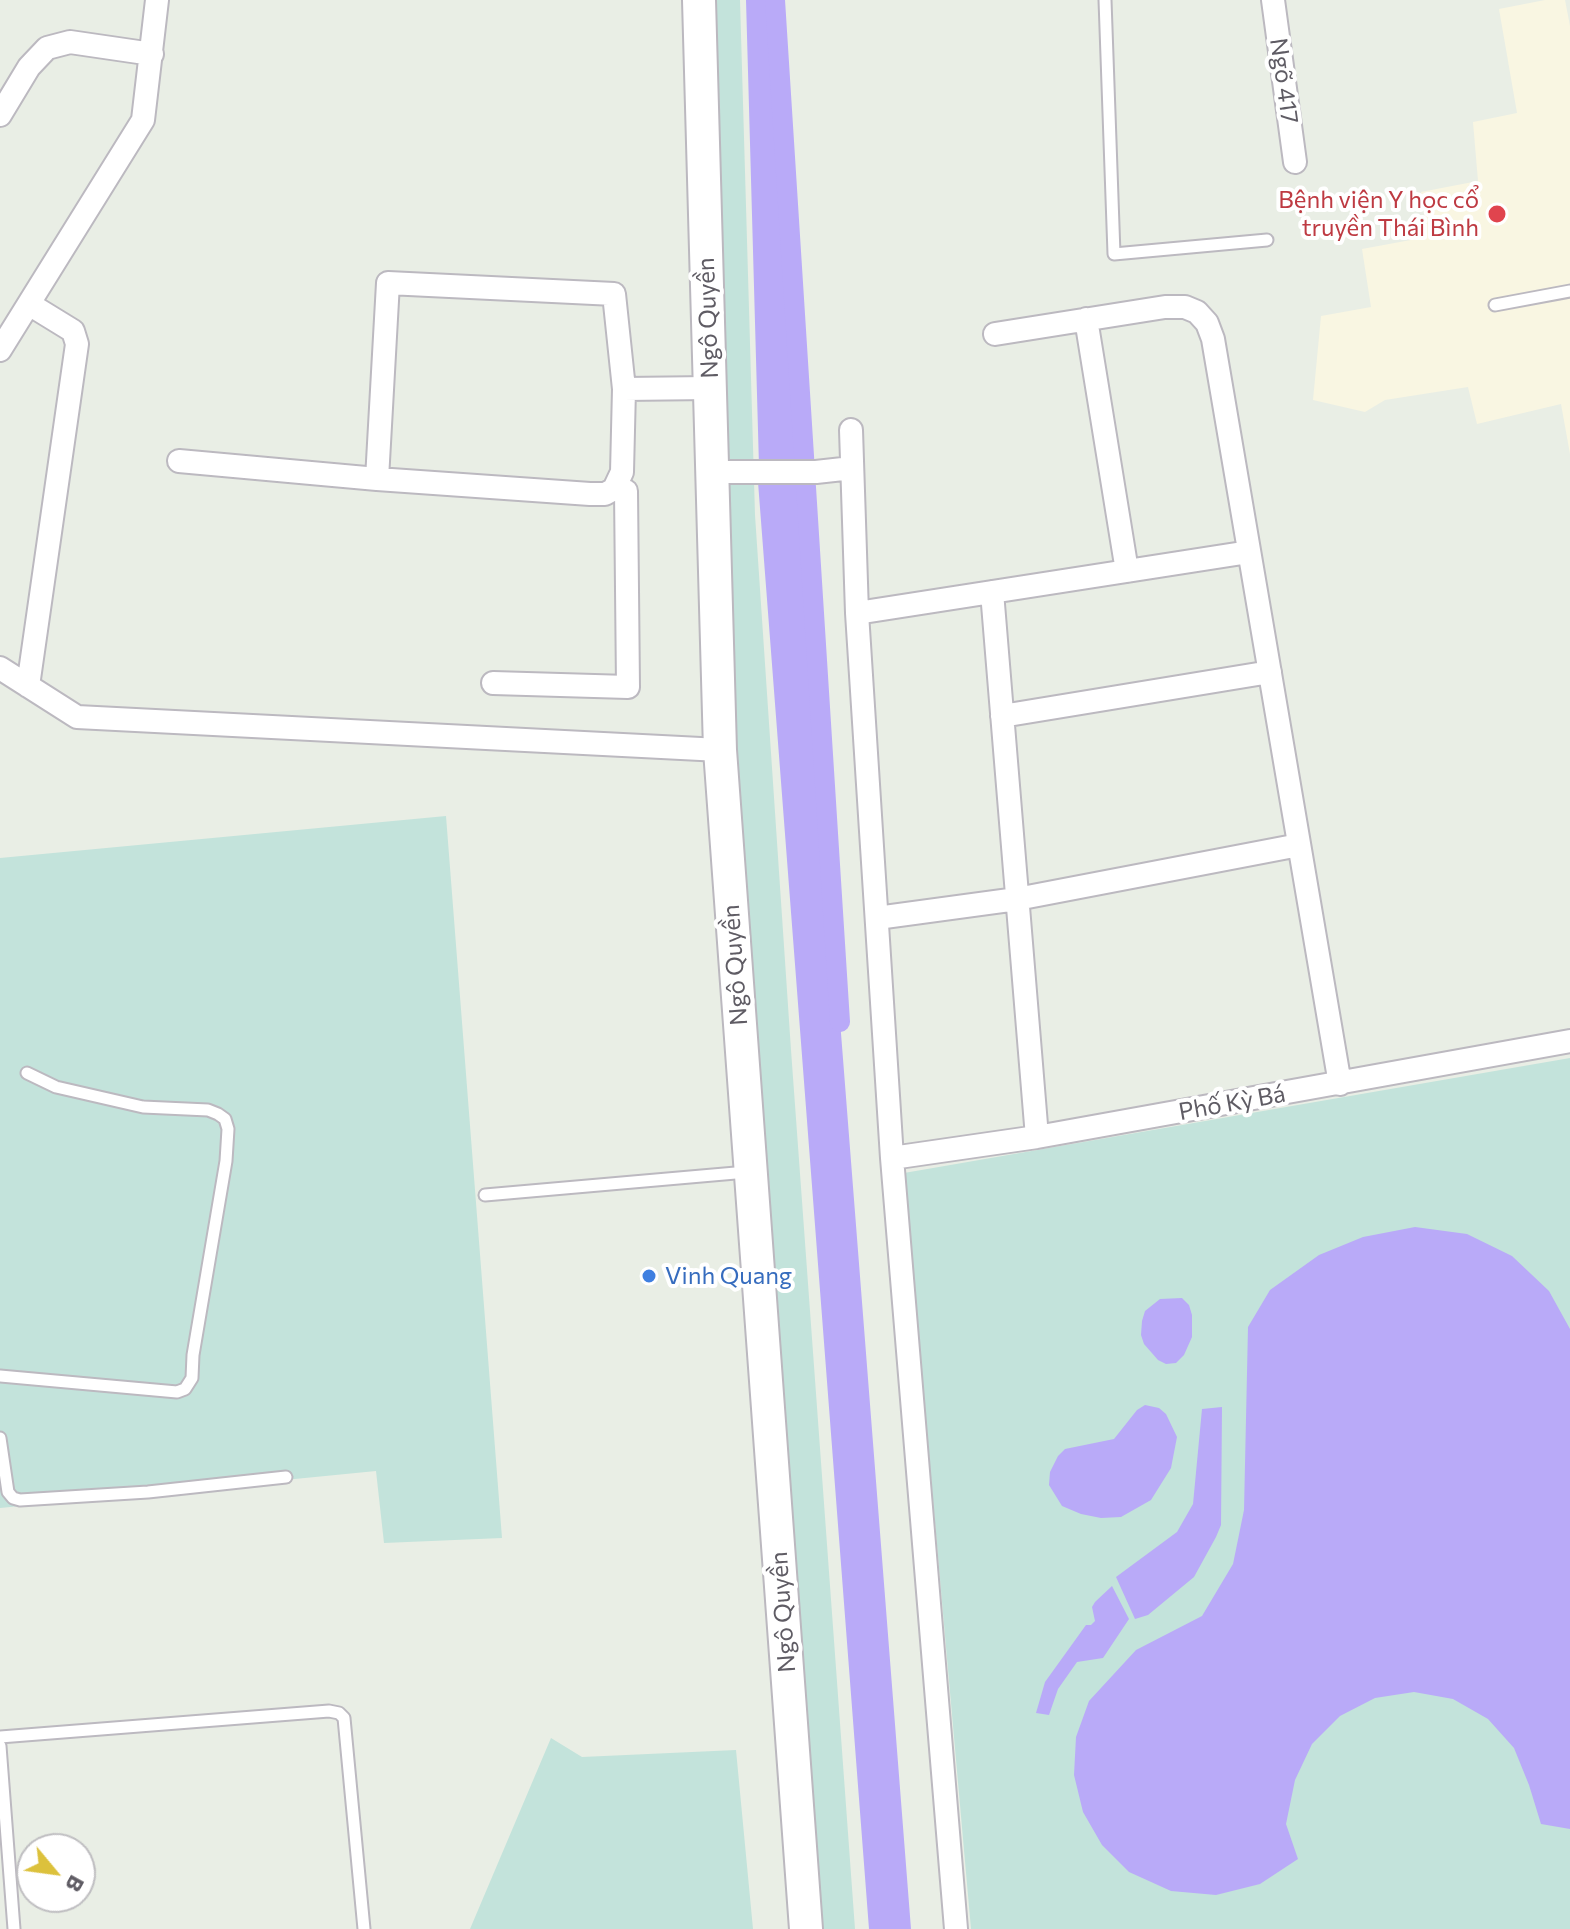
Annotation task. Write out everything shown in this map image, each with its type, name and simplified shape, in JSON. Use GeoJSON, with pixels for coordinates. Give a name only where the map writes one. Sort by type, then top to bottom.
{"type":"FeatureCollection","features":[{"type":"Feature","properties":{"kind":"street"},"geometry":{"type":"LineString","coordinates":[[0,350],[143,120],[157,0]]}},
{"type":"Feature","properties":{"kind":"street","name":"Ngô Quyền"},"geometry":{"type":"LineString","coordinates":[[699,0],[720,750],[806,1929]]}},
{"type":"Feature","properties":{"kind":"street","name":"Ngõ 417"},"geometry":{"type":"LineString","coordinates":[[1273,0],[1295,162]]}},
{"type":"Feature","properties":{"kind":"street"},"geometry":{"type":"LineString","coordinates":[[0,115],[29,67],[47,48],[70,42],[152,54]]}},
{"type":"Feature","properties":{"kind":"street"},"geometry":{"type":"LineString","coordinates":[[179,461],[377,479],[605,494],[614,489],[622,472],[624,389],[614,294],[388,283],[377,479]]}},
{"type":"Feature","properties":{"kind":"street"},"geometry":{"type":"LineString","coordinates":[[28,686],[77,344],[73,331],[29,304]]}},
{"type":"Feature","properties":{"kind":"street"},"geometry":{"type":"LineString","coordinates":[[995,334],[1165,307],[1185,307],[1197,312],[1207,323],[1213,339],[1340,1084]]}},
{"type":"Feature","properties":{"kind":"street"},"geometry":{"type":"LineString","coordinates":[[1086,319],[1127,571]]}},
{"type":"Feature","properties":{"kind":"street"},"geometry":{"type":"LineString","coordinates":[[624,389],[710,388]]}},
{"type":"Feature","properties":{"kind":"street"},"geometry":{"type":"LineString","coordinates":[[851,430],[857,613],[892,1158],[956,1929]]}},
{"type":"Feature","properties":{"kind":"street"},"geometry":{"type":"LineString","coordinates":[[712,472],[816,472],[852,468]]}},
{"type":"Feature","properties":{"kind":"street"},"geometry":{"type":"LineString","coordinates":[[493,683],[628,687],[626,491],[614,489]]}},
{"type":"Feature","properties":{"kind":"street"},"geometry":{"type":"LineString","coordinates":[[857,613],[1249,552]]}},
{"type":"Feature","properties":{"kind":"street"},"geometry":{"type":"LineString","coordinates":[[992,592],[1037,1137]]}},
{"type":"Feature","properties":{"kind":"street"},"geometry":{"type":"LineString","coordinates":[[0,668],[77,717],[720,750]]}},
{"type":"Feature","properties":{"kind":"street"},"geometry":{"type":"LineString","coordinates":[[1002,716],[1270,672]]}},
{"type":"Feature","properties":{"kind":"street"},"geometry":{"type":"LineString","coordinates":[[877,918],[1017,899],[1299,845]]}},
{"type":"Feature","properties":{"kind":"street","name":"Phố Kỳ Bá"},"geometry":{"type":"LineString","coordinates":[[892,1158],[1037,1137],[1570,1041]]}},
{"type":"Feature","properties":{"kind":"lane"},"geometry":{"type":"LineString","coordinates":[[1105,0],[1114,254],[1267,240]]}},
{"type":"Feature","properties":{"kind":"lane"},"geometry":{"type":"LineString","coordinates":[[1495,305],[1570,291]]}},
{"type":"Feature","properties":{"kind":"lane"},"geometry":{"type":"LineString","coordinates":[[0,1376],[177,1392],[185,1389],[192,1378],[193,1355],[226,1161],[227,1124],[218,1114],[208,1110],[143,1107],[56,1087],[27,1073]]}},
{"type":"Feature","properties":{"kind":"lane"},"geometry":{"type":"LineString","coordinates":[[485,1195],[750,1172]]}},
{"type":"Feature","properties":{"kind":"lane"},"geometry":{"type":"LineString","coordinates":[[0,1438],[8,1492],[20,1500],[148,1492],[286,1477]]}},
{"type":"Feature","properties":{"kind":"lane"},"geometry":{"type":"LineString","coordinates":[[0,1737],[329,1711],[339,1713],[344,1718],[364,1929]]}},
{"type":"Feature","properties":{"kind":"lane"},"geometry":{"type":"LineString","coordinates":[[0,1746],[14,1929]]}},
{"type":"Feature","properties":{"kind":"shaded area"},"geometry":{"type":"Polygon","coordinates":[[[710,0],[740,0],[755,515],[855,1929],[821,1929],[723,610],[710,0]]]}},
{"type":"Feature","properties":{"kind":"shaded area"},"geometry":{"type":"Polygon","coordinates":[[[746,0],[775,0],[805,462],[759,466],[746,0]]]}},
{"type":"Feature","properties":{"kind":"shaded area","name":"Bệnh viện Y học cổ truyền Thái Bình"},"geometry":{"type":"Polygon","coordinates":[[[1545,0],[1565,0],[1570,26],[1570,454],[1561,404],[1477,424],[1468,387],[1385,400],[1365,412],[1313,400],[1321,316],[1371,307],[1362,249],[1427,237],[1421,192],[1478,181],[1473,122],[1517,113],[1499,9],[1545,0]]]}},
{"type":"Feature","properties":{"kind":"shaded area"},"geometry":{"type":"Polygon","coordinates":[[[758,482],[798,483],[911,1929],[869,1929],[758,482]]]}},
{"type":"Feature","properties":{"kind":"shaded area"},"geometry":{"type":"Polygon","coordinates":[[[446,816],[502,1538],[384,1543],[376,1471],[0,1508],[0,858],[446,816]]]}},
{"type":"Feature","properties":{"kind":"shaded area"},"geometry":{"type":"Polygon","coordinates":[[[1570,1058],[1570,1929],[971,1929],[904,1173],[1570,1058]]]}},
{"type":"Feature","properties":{"kind":"shaded area"},"geometry":{"type":"Polygon","coordinates":[[[1415,1227],[1467,1234],[1512,1256],[1549,1291],[1570,1329],[1570,1829],[1541,1824],[1514,1748],[1488,1719],[1453,1699],[1414,1692],[1375,1698],[1340,1716],[1312,1744],[1295,1780],[1286,1824],[1298,1859],[1260,1884],[1216,1895],[1171,1891],[1129,1872],[1102,1845],[1083,1812],[1074,1775],[1076,1737],[1089,1701],[1136,1650],[1202,1616],[1233,1564],[1244,1510],[1248,1327],[1270,1290],[1319,1255],[1363,1237],[1415,1227]]]}},
{"type":"Feature","properties":{"kind":"shaded area"},"geometry":{"type":"Polygon","coordinates":[[[1182,1298],[1189,1305],[1192,1315],[1192,1337],[1184,1355],[1176,1363],[1166,1364],[1158,1360],[1144,1344],[1142,1321],[1145,1311],[1160,1299],[1182,1298]]]}},
{"type":"Feature","properties":{"kind":"shaded area"},"geometry":{"type":"Polygon","coordinates":[[[1145,1405],[1159,1408],[1166,1414],[1177,1437],[1171,1468],[1151,1500],[1121,1517],[1101,1518],[1062,1506],[1049,1485],[1050,1472],[1058,1456],[1065,1449],[1114,1439],[1137,1410],[1145,1405]]]}},
{"type":"Feature","properties":{"kind":"shaded area"},"geometry":{"type":"Polygon","coordinates":[[[1222,1407],[1221,1525],[1194,1577],[1148,1615],[1135,1619],[1116,1577],[1177,1532],[1193,1504],[1202,1409],[1222,1407]]]}},
{"type":"Feature","properties":{"kind":"shaded area"},"geometry":{"type":"Polygon","coordinates":[[[1112,1586],[1129,1619],[1103,1658],[1077,1662],[1058,1689],[1049,1715],[1036,1713],[1045,1682],[1086,1625],[1095,1621],[1092,1607],[1112,1586]]]}},
{"type":"Feature","properties":{"kind":"shaded area"},"geometry":{"type":"Polygon","coordinates":[[[551,1738],[582,1757],[736,1750],[753,1929],[470,1929],[551,1738]]]}},
{"type":"Feature","properties":{"kind":"waterway"},"geometry":{"type":"LineString","coordinates":[[775,0],[840,1022]]}},
{"type":"Feature","properties":{"kind":"place","name":"Bệnh viện Y học cổ truyền Thái Bình"},"geometry":{"type":"Point","coordinates":[1497,214]}},
{"type":"Feature","properties":{"kind":"place","name":"Vinh Quang"},"geometry":{"type":"Point","coordinates":[649,1276]}}]}
